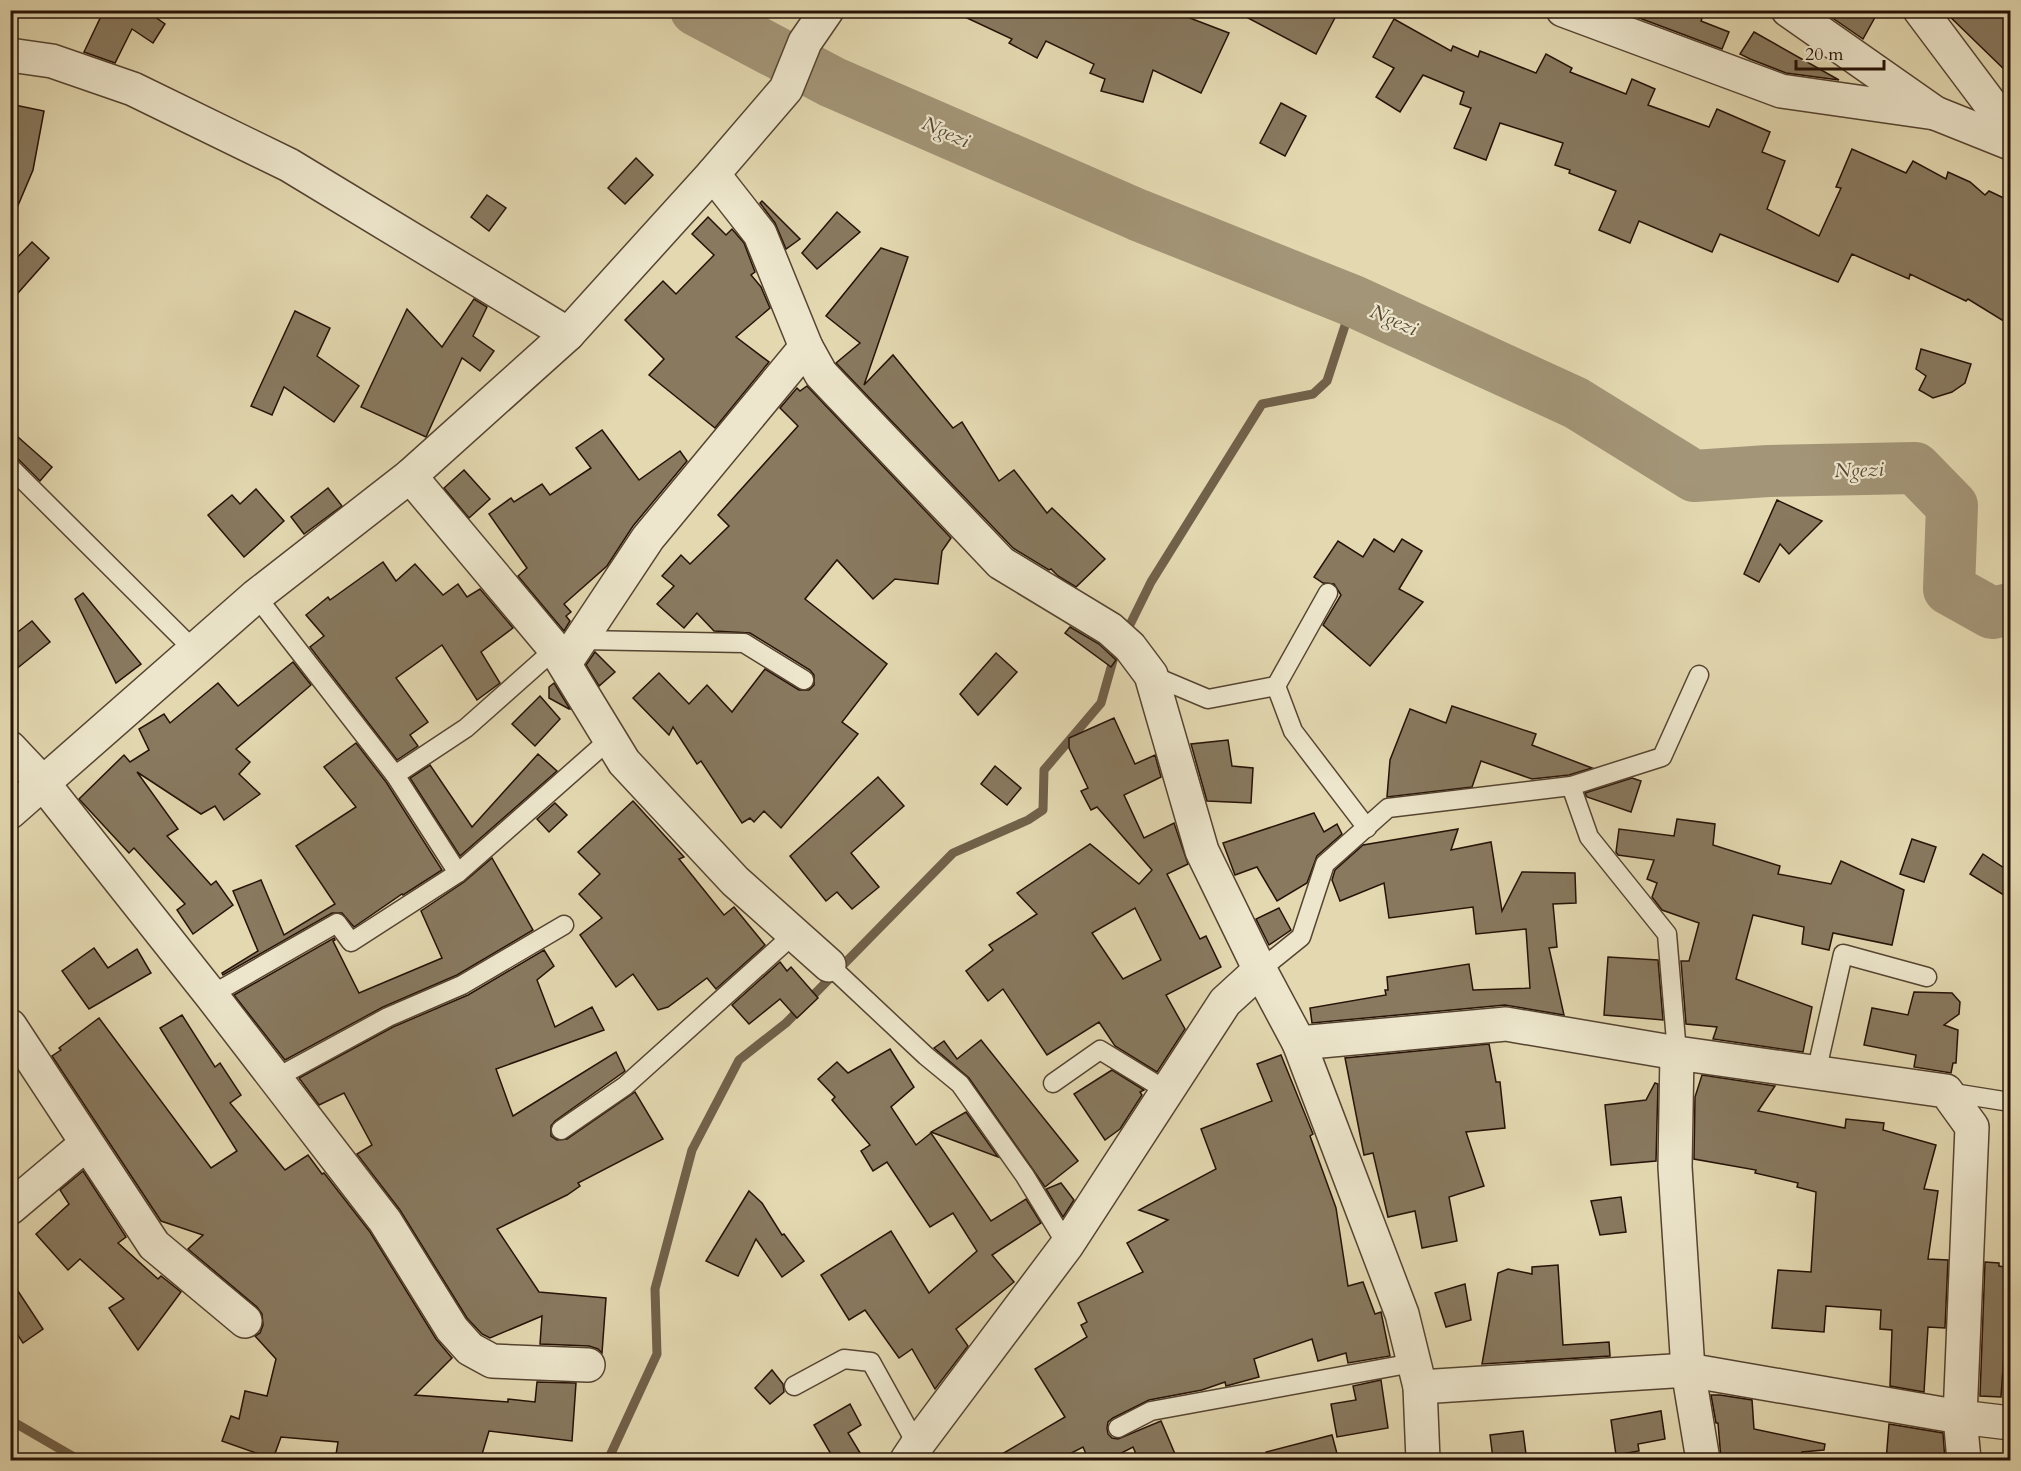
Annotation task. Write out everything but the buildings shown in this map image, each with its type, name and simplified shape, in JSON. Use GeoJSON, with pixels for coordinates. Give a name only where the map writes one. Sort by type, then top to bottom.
{"type":"FeatureCollection","features":[{"type":"Feature","properties":{"kind":"street"},"geometry":{"type":"LineString","coordinates":[[10,812],[256,596],[410,476],[568,334],[713,174],[786,89],[805,42],[827,10]]}},
{"type":"Feature","properties":{"kind":"street"},"geometry":{"type":"LineString","coordinates":[[1563,10],[1781,91],[1935,113]]}},
{"type":"Feature","properties":{"kind":"street"},"geometry":{"type":"LineString","coordinates":[[1788,10],[1935,113],[2010,143]]}},
{"type":"Feature","properties":{"kind":"street"},"geometry":{"type":"LineString","coordinates":[[1920,10],[2010,130]]}},
{"type":"Feature","properties":{"kind":"street"},"geometry":{"type":"LineString","coordinates":[[10,55],[52,61],[133,89],[289,165],[568,334]]}},
{"type":"Feature","properties":{"kind":"street"},"geometry":{"type":"LineString","coordinates":[[713,174],[760,234],[806,346],[821,374],[1001,563],[1120,638],[1151,675],[1202,850],[1260,970],[1299,1043],[1402,1314],[1417,1375],[1423,1461]]}},
{"type":"Feature","properties":{"kind":"street"},"geometry":{"type":"LineString","coordinates":[[567,650],[648,538],[806,346]]}},
{"type":"Feature","properties":{"kind":"street"},"geometry":{"type":"LineString","coordinates":[[410,476],[567,650],[610,739],[624,762],[735,881],[838,974]]}},
{"type":"Feature","properties":{"kind":"street"},"geometry":{"type":"LineString","coordinates":[[10,748],[42,782],[211,994],[385,1221],[452,1329],[470,1348],[492,1361],[588,1365]]}},
{"type":"Feature","properties":{"kind":"street"},"geometry":{"type":"LineString","coordinates":[[917,1455],[1067,1245],[1225,1002],[1260,970]]}},
{"type":"Feature","properties":{"kind":"street"},"geometry":{"type":"LineString","coordinates":[[1299,1043],[1506,1024],[1677,1053],[1946,1092],[1972,1127],[1960,1417],[1964,1461]]}},
{"type":"Feature","properties":{"kind":"street"},"geometry":{"type":"LineString","coordinates":[[10,1026],[154,1245],[245,1321]]}},
{"type":"Feature","properties":{"kind":"street"},"geometry":{"type":"LineString","coordinates":[[1677,1053],[1675,1167],[1688,1370],[1703,1461]]}},
{"type":"Feature","properties":{"kind":"street"},"geometry":{"type":"LineString","coordinates":[[10,1208],[86,1144]]}},
{"type":"Feature","properties":{"kind":"street"},"geometry":{"type":"LineString","coordinates":[[1417,1375],[1688,1370],[1960,1417],[2010,1423]]}},
{"type":"Feature","properties":{"kind":"lane"},"geometry":{"type":"LineString","coordinates":[[10,467],[195,650]]}},
{"type":"Feature","properties":{"kind":"lane"},"geometry":{"type":"LineString","coordinates":[[1328,593],[1276,686],[1293,731],[1366,828]]}},
{"type":"Feature","properties":{"kind":"lane"},"geometry":{"type":"LineString","coordinates":[[256,596],[395,775],[458,873]]}},
{"type":"Feature","properties":{"kind":"lane"},"geometry":{"type":"LineString","coordinates":[[395,775],[466,728],[567,650],[744,643],[804,680]]}},
{"type":"Feature","properties":{"kind":"lane"},"geometry":{"type":"LineString","coordinates":[[1151,675],[1208,699],[1276,686]]}},
{"type":"Feature","properties":{"kind":"lane"},"geometry":{"type":"LineString","coordinates":[[1260,970],[1301,937],[1325,864],[1388,808],[1571,786],[1662,758],[1699,675]]}},
{"type":"Feature","properties":{"kind":"lane"},"geometry":{"type":"LineString","coordinates":[[211,994],[337,923],[351,942],[458,873],[610,739]]}},
{"type":"Feature","properties":{"kind":"lane"},"geometry":{"type":"LineString","coordinates":[[1571,786],[1589,837],[1667,934],[1677,1053]]}},
{"type":"Feature","properties":{"kind":"lane"},"geometry":{"type":"LineString","coordinates":[[276,1078],[388,1017],[462,985],[564,925]]}},
{"type":"Feature","properties":{"kind":"lane"},"geometry":{"type":"LineString","coordinates":[[561,1130],[625,1086],[794,934]]}},
{"type":"Feature","properties":{"kind":"lane"},"geometry":{"type":"LineString","coordinates":[[1816,1073],[1843,954],[1927,977]]}},
{"type":"Feature","properties":{"kind":"lane"},"geometry":{"type":"LineString","coordinates":[[838,974],[926,1056],[960,1084],[1025,1176],[1067,1245]]}},
{"type":"Feature","properties":{"kind":"lane"},"geometry":{"type":"LineString","coordinates":[[1053,1083],[1100,1050],[1167,1091]]}},
{"type":"Feature","properties":{"kind":"lane"},"geometry":{"type":"LineString","coordinates":[[1946,1092],[2010,1102]]}},
{"type":"Feature","properties":{"kind":"lane"},"geometry":{"type":"LineString","coordinates":[[794,1386],[844,1359],[871,1362],[917,1455]]}},
{"type":"Feature","properties":{"kind":"lane"},"geometry":{"type":"LineString","coordinates":[[1118,1428],[1152,1411],[1417,1375]]}},
{"type":"Feature","properties":{"kind":"waterway","name":"Ngezi"},"geometry":{"type":"LineString","coordinates":[[696,10],[832,82],[1138,215],[1353,301],[1576,403],[1694,476],[1768,471],[1915,468],[1952,506],[1949,589],[1992,613],[2010,609]]}},
{"type":"Feature","properties":{"kind":"waterway"},"geometry":{"type":"LineString","coordinates":[[608,1460],[657,1354],[655,1289],[692,1150],[739,1060],[786,1023],[953,853],[1028,820],[1043,810],[1044,770],[1101,703],[1114,657],[1151,582],[1262,404],[1313,394],[1327,381],[1353,301]]}},
{"type":"Feature","properties":{"kind":"waterway"},"geometry":{"type":"LineString","coordinates":[[10,1420],[79,1460]]}}]}
